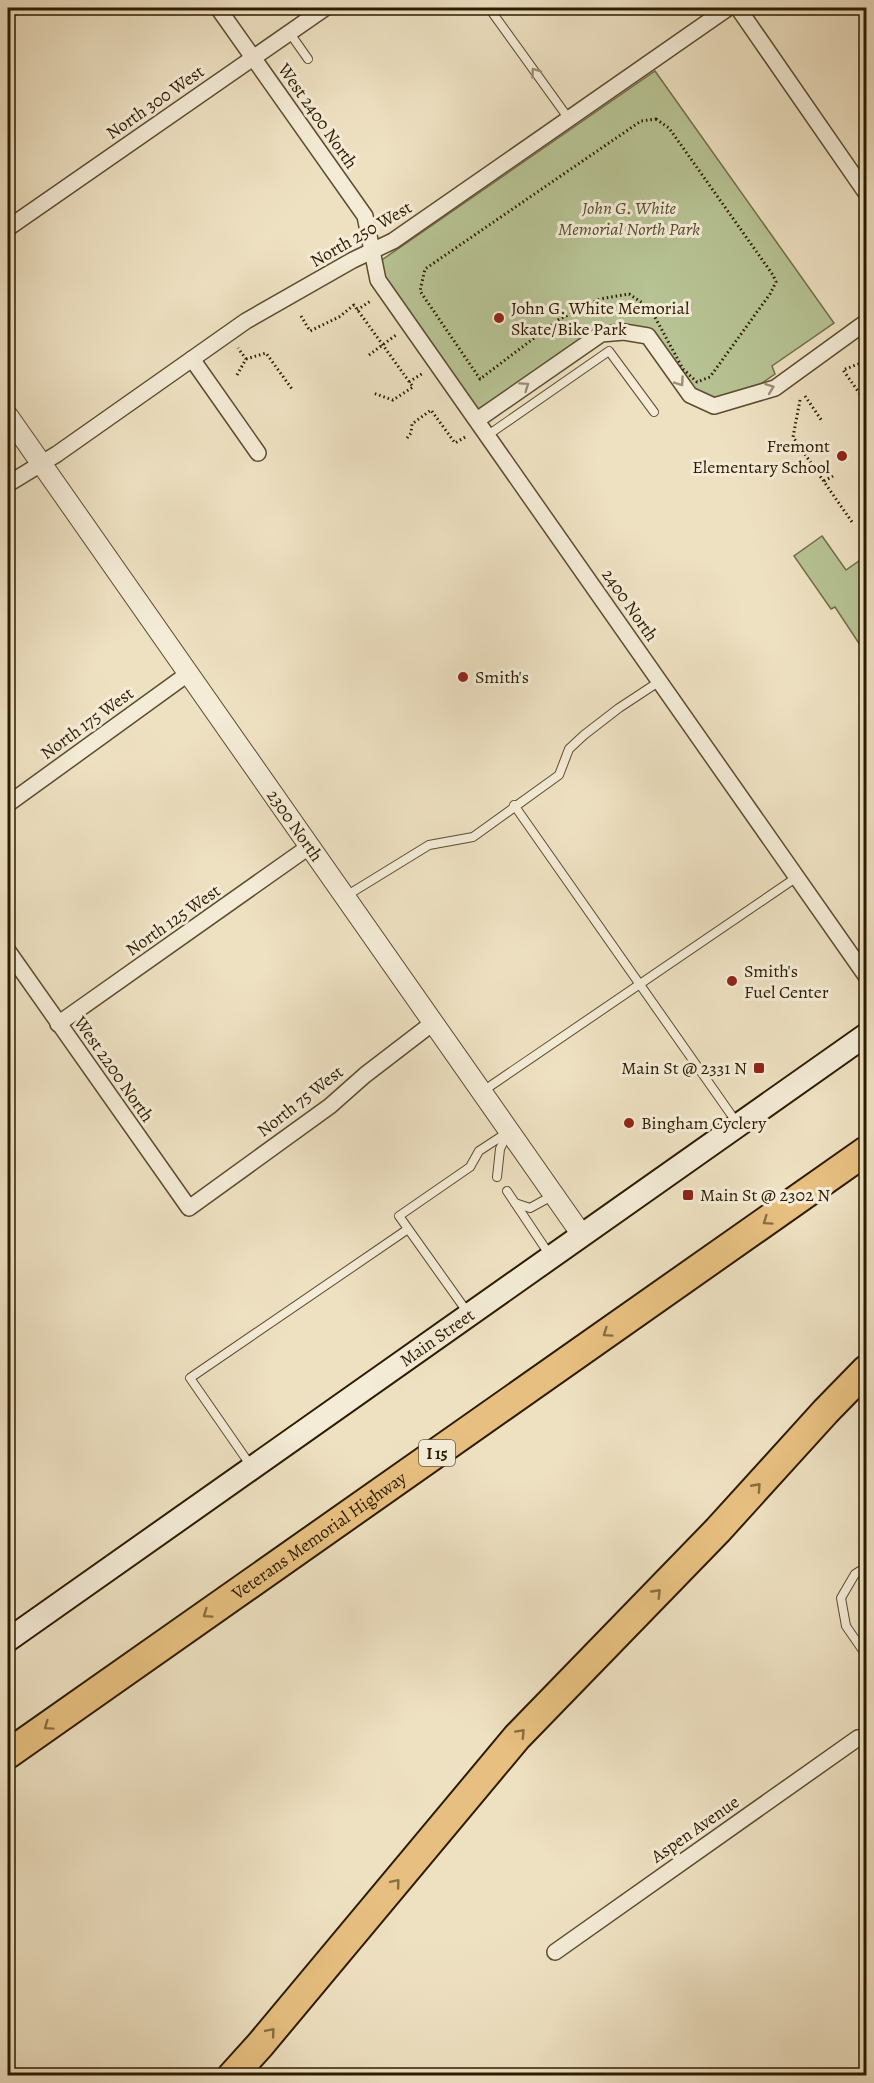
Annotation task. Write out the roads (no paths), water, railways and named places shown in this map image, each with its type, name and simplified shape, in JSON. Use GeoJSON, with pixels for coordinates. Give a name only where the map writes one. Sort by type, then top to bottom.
{"type":"FeatureCollection","features":[{"type":"Feature","properties":{"kind":"highway","name":"Veterans Memorial Highway"},"geometry":{"type":"LineString","coordinates":[[8,1754],[867,1151]]}},
{"type":"Feature","properties":{"kind":"highway"},"geometry":{"type":"LineString","coordinates":[[232,2076],[518,1737],[718,1530],[826,1411],[867,1371]]}},
{"type":"Feature","properties":{"kind":"main road","name":"Main Street"},"geometry":{"type":"LineString","coordinates":[[8,1640],[867,1035]]}},
{"type":"Feature","properties":{"kind":"street"},"geometry":{"type":"LineString","coordinates":[[8,10],[12,8]]}},
{"type":"Feature","properties":{"kind":"street","name":"West 2400 North"},"geometry":{"type":"LineString","coordinates":[[218,8],[365,216],[372,252]]}},
{"type":"Feature","properties":{"kind":"street","name":"North 300 West"},"geometry":{"type":"LineString","coordinates":[[8,228],[325,8]]}},
{"type":"Feature","properties":{"kind":"street","name":"North 250 West"},"geometry":{"type":"LineString","coordinates":[[8,484],[57,454],[246,321],[400,236],[728,8]]}},
{"type":"Feature","properties":{"kind":"street"},"geometry":{"type":"LineString","coordinates":[[738,8],[867,193]]}},
{"type":"Feature","properties":{"kind":"street","name":"2400 North"},"geometry":{"type":"LineString","coordinates":[[372,252],[378,280],[797,877],[862,960],[867,976]]}},
{"type":"Feature","properties":{"kind":"street"},"geometry":{"type":"LineString","coordinates":[[477,420],[601,334],[624,332],[648,336],[690,395],[714,406],[776,388],[867,321]]}},
{"type":"Feature","properties":{"kind":"street"},"geometry":{"type":"LineString","coordinates":[[192,359],[258,453]]}},
{"type":"Feature","properties":{"kind":"street","name":"2300 North"},"geometry":{"type":"LineString","coordinates":[[8,416],[582,1235]]}},
{"type":"Feature","properties":{"kind":"street","name":"North 175 West"},"geometry":{"type":"LineString","coordinates":[[8,804],[189,673]]}},
{"type":"Feature","properties":{"kind":"street","name":"North 125 West"},"geometry":{"type":"LineString","coordinates":[[58,1024],[310,846]]}},
{"type":"Feature","properties":{"kind":"street","name":"West 2200 North"},"geometry":{"type":"LineString","coordinates":[[8,951],[189,1208]]}},
{"type":"Feature","properties":{"kind":"street","name":"North 75 West"},"geometry":{"type":"LineString","coordinates":[[189,1208],[330,1106],[365,1075],[434,1022]]}},
{"type":"Feature","properties":{"kind":"street","name":"Aspen Avenue"},"geometry":{"type":"LineString","coordinates":[[555,1952],[864,1735]]}},
{"type":"Feature","properties":{"kind":"lane"},"geometry":{"type":"LineString","coordinates":[[489,8],[569,119]]}},
{"type":"Feature","properties":{"kind":"lane"},"geometry":{"type":"LineString","coordinates":[[289,32],[308,59]]}},
{"type":"Feature","properties":{"kind":"lane"},"geometry":{"type":"LineString","coordinates":[[488,435],[609,351],[654,412]]}},
{"type":"Feature","properties":{"kind":"lane"},"geometry":{"type":"LineString","coordinates":[[345,897],[429,845],[473,837],[514,805],[559,775],[569,749],[584,735],[660,681]]}},
{"type":"Feature","properties":{"kind":"lane"},"geometry":{"type":"LineString","coordinates":[[514,805],[740,1126]]}},
{"type":"Feature","properties":{"kind":"lane"},"geometry":{"type":"LineString","coordinates":[[482,1092],[797,877]]}},
{"type":"Feature","properties":{"kind":"lane"},"geometry":{"type":"LineString","coordinates":[[497,1177],[500,1149],[509,1131]]}},
{"type":"Feature","properties":{"kind":"lane"},"geometry":{"type":"LineString","coordinates":[[468,1314],[399,1216],[470,1167],[479,1151],[509,1131]]}},
{"type":"Feature","properties":{"kind":"lane"},"geometry":{"type":"LineString","coordinates":[[507,1191],[551,1257]]}},
{"type":"Feature","properties":{"kind":"lane"},"geometry":{"type":"LineString","coordinates":[[515,1203],[530,1208],[554,1195]]}},
{"type":"Feature","properties":{"kind":"lane"},"geometry":{"type":"LineString","coordinates":[[252,1467],[190,1378],[408,1228]]}},
{"type":"Feature","properties":{"kind":"lane"},"geometry":{"type":"LineString","coordinates":[[867,1566],[855,1574],[841,1599],[846,1626],[867,1655]]}},
{"type":"Feature","properties":{"kind":"place","name":"John G. White Memorial Skate/Bike Park"},"geometry":{"type":"Point","coordinates":[499,318]}},
{"type":"Feature","properties":{"kind":"place","name":"Fremont Elementary School"},"geometry":{"type":"Point","coordinates":[842,456]}},
{"type":"Feature","properties":{"kind":"place","name":"Smith's"},"geometry":{"type":"Point","coordinates":[463,677]}},
{"type":"Feature","properties":{"kind":"place","name":"Smith's Fuel Center"},"geometry":{"type":"Point","coordinates":[732,981]}},
{"type":"Feature","properties":{"kind":"place","name":"Main St @ 2331 N"},"geometry":{"type":"Point","coordinates":[759,1068]}},
{"type":"Feature","properties":{"kind":"place","name":"Bingham Cyclery"},"geometry":{"type":"Point","coordinates":[629,1123]}},
{"type":"Feature","properties":{"kind":"place","name":"Main St @ 2302 N"},"geometry":{"type":"Point","coordinates":[688,1195]}},
{"type":"Feature","properties":{"kind":"park label","name":"John G. White Memorial North Park"},"geometry":{"type":"Point","coordinates":[629,218]}}]}
